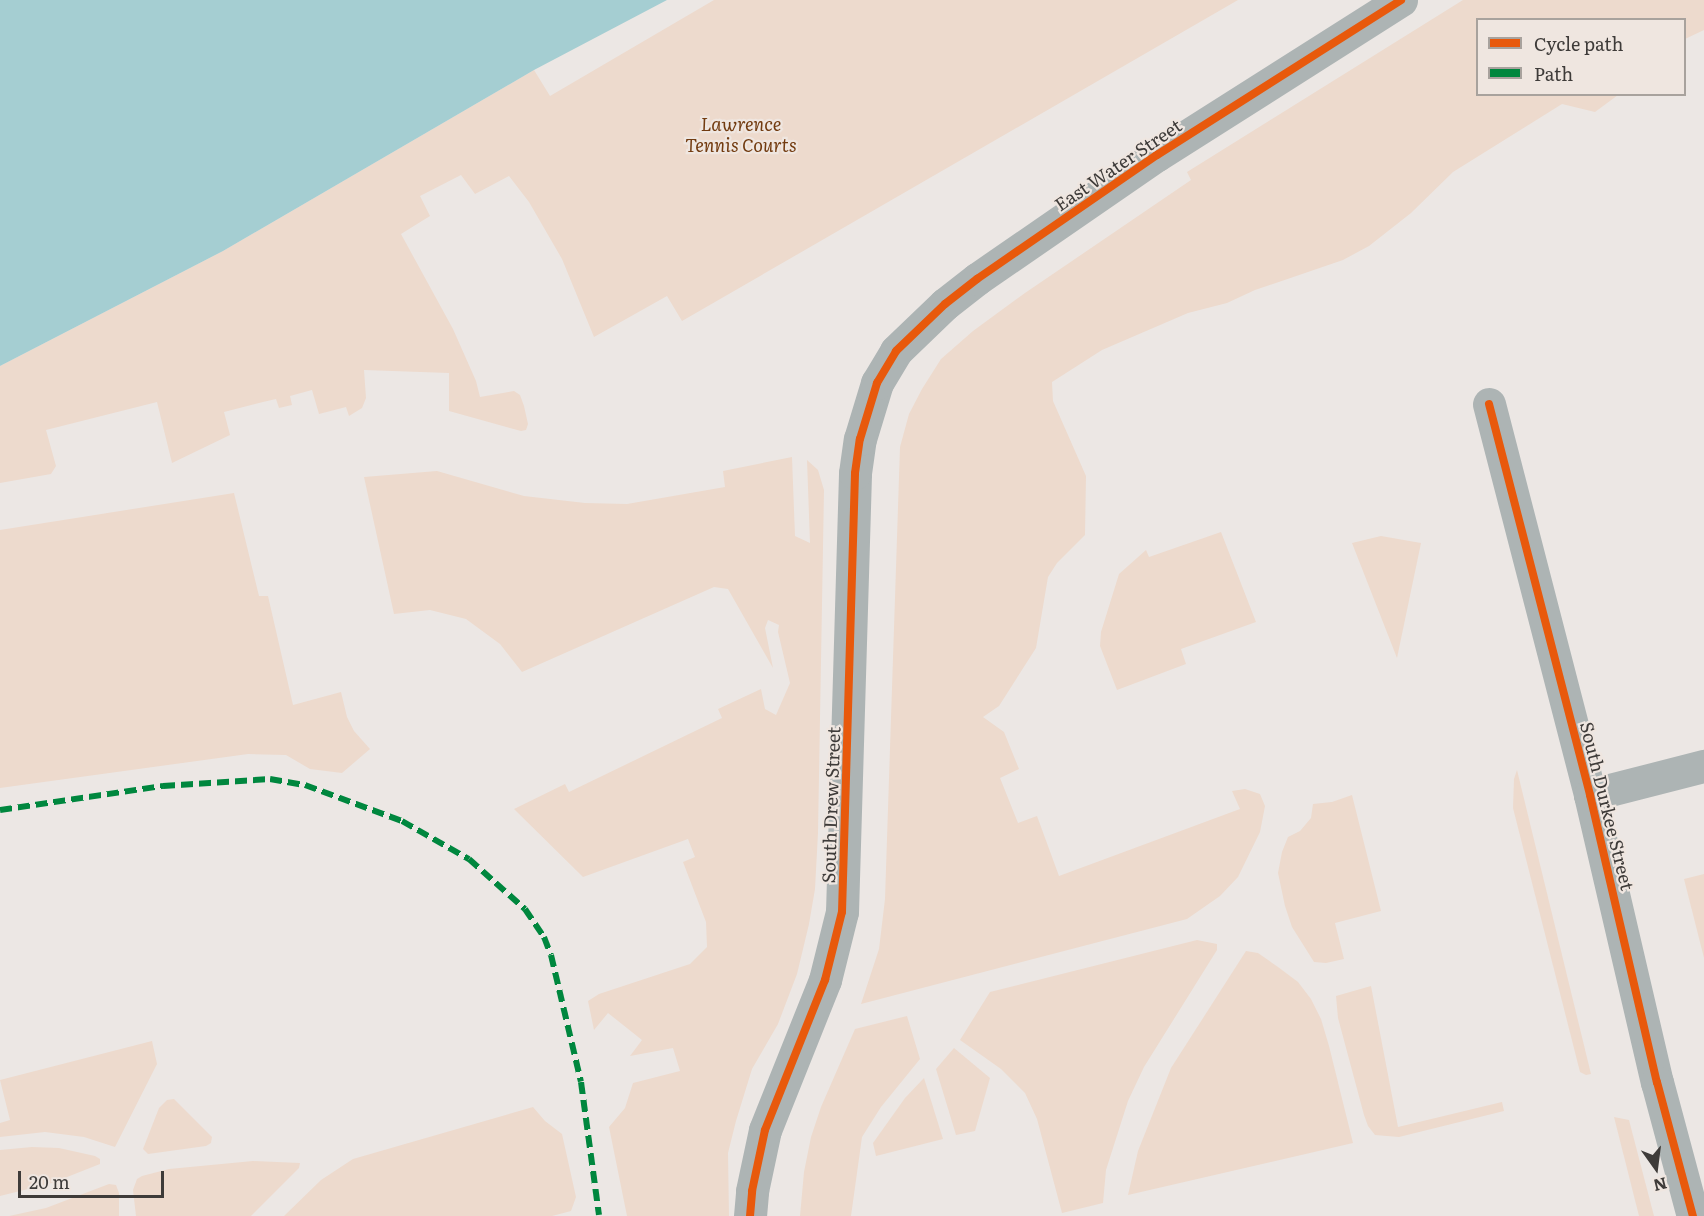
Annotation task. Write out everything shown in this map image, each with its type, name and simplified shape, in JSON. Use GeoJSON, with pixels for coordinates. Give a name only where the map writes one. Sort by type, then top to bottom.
{"type":"FeatureCollection","features":[{"type":"Feature","properties":{"kind":"street","name":"East Water Street"},"geometry":{"type":"LineString","coordinates":[[877,383],[896,351],[945,304],[977,279],[1157,155],[1401,0]]}},
{"type":"Feature","properties":{"kind":"street","name":"South Drew Street"},"geometry":{"type":"LineString","coordinates":[[750,1216],[753,1182],[765,1130],[825,980],[842,912],[855,473],[860,439],[877,383]]}},
{"type":"Feature","properties":{"kind":"street","name":"South Durkee Street"},"geometry":{"type":"LineString","coordinates":[[1489,405],[1590,795],[1657,1082],[1693,1216]]}},
{"type":"Feature","properties":{"kind":"street"},"geometry":{"type":"LineString","coordinates":[[1590,795],[1704,766]]}},
{"type":"Feature","properties":{"kind":"green space","name":"Lawrence Tennis Courts"},"geometry":{"type":"Polygon","coordinates":[[[714,0],[1238,0],[682,321],[667,296],[594,337],[562,259],[529,202],[509,176],[475,194],[461,175],[420,196],[430,216],[401,234],[453,329],[476,381],[480,397],[514,391],[520,395],[528,424],[526,430],[521,431],[449,411],[449,373],[364,370],[366,398],[362,408],[349,416],[346,407],[319,414],[312,390],[290,396],[292,405],[279,408],[276,399],[224,412],[230,435],[172,463],[157,402],[46,430],[56,466],[51,474],[0,483],[0,366],[223,251],[534,70],[550,96],[714,0]]]}},
{"type":"Feature","properties":{"kind":"green space"},"geometry":{"type":"Polygon","coordinates":[[[1463,0],[1704,0],[1704,30],[1686,39],[1686,18],[1476,18],[1476,96],[1617,96],[1595,112],[1562,104],[1453,172],[1411,213],[1369,246],[1343,260],[1255,290],[1227,303],[1188,313],[1102,350],[1052,382],[1053,401],[1086,476],[1085,535],[1057,563],[1048,577],[1036,648],[999,706],[983,717],[1004,732],[1019,769],[1000,778],[1018,823],[1037,816],[1059,876],[1240,809],[1232,791],[1245,789],[1260,794],[1265,806],[1260,832],[1238,877],[1220,896],[1187,919],[861,1004],[879,949],[885,899],[900,447],[909,414],[941,359],[973,331],[1191,180],[1187,172],[1463,0]]]}},
{"type":"Feature","properties":{"kind":"green space"},"geometry":{"type":"Polygon","coordinates":[[[792,457],[795,536],[810,543],[807,460],[818,470],[824,490],[818,833],[815,889],[809,924],[797,974],[778,1024],[752,1069],[736,1121],[728,1153],[729,1216],[627,1216],[609,1127],[625,1108],[633,1083],[680,1071],[673,1048],[630,1056],[642,1040],[608,1013],[594,1030],[588,1001],[599,994],[690,964],[707,947],[706,922],[683,862],[695,857],[688,839],[583,877],[514,809],[565,784],[569,792],[722,718],[718,709],[761,689],[765,709],[776,715],[790,683],[778,632],[779,625],[768,620],[765,628],[773,668],[728,589],[714,587],[522,672],[500,644],[466,619],[430,610],[394,614],[364,477],[437,471],[524,496],[585,503],[627,504],[725,487],[723,471],[792,457]]]}},
{"type":"Feature","properties":{"kind":"green space"},"geometry":{"type":"Polygon","coordinates":[[[234,493],[259,596],[268,596],[293,705],[341,692],[347,717],[354,731],[370,749],[342,773],[310,769],[286,755],[248,754],[0,788],[0,530],[234,493]]]}},
{"type":"Feature","properties":{"kind":"green space"},"geometry":{"type":"Polygon","coordinates":[[[1221,532],[1256,622],[1181,649],[1186,664],[1117,690],[1100,646],[1101,632],[1119,574],[1146,550],[1149,557],[1221,532]]]}},
{"type":"Feature","properties":{"kind":"green space"},"geometry":{"type":"Polygon","coordinates":[[[1381,536],[1421,543],[1397,658],[1352,543],[1381,536]]]}},
{"type":"Feature","properties":{"kind":"green space"},"geometry":{"type":"Polygon","coordinates":[[[1517,770],[1591,1074],[1586,1075],[1580,1072],[1513,808],[1514,779],[1517,770]]]}},
{"type":"Feature","properties":{"kind":"green space"},"geometry":{"type":"Polygon","coordinates":[[[1352,795],[1381,911],[1335,923],[1344,959],[1326,963],[1314,962],[1292,927],[1285,906],[1278,873],[1282,852],[1288,837],[1300,831],[1311,818],[1313,804],[1332,802],[1352,795]]]}},
{"type":"Feature","properties":{"kind":"green space"},"geometry":{"type":"Polygon","coordinates":[[[1704,874],[1704,958],[1684,879],[1704,874]]]}},
{"type":"Feature","properties":{"kind":"green space"},"geometry":{"type":"Polygon","coordinates":[[[1197,940],[1217,944],[1217,950],[1144,1067],[1128,1101],[1106,1170],[1103,1203],[1062,1213],[1037,1119],[1025,1093],[1001,1069],[960,1040],[990,992],[1197,940]]]}},
{"type":"Feature","properties":{"kind":"green space"},"geometry":{"type":"Polygon","coordinates":[[[1246,951],[1258,953],[1278,967],[1298,982],[1311,999],[1321,1019],[1329,1046],[1353,1143],[1128,1195],[1138,1151],[1171,1068],[1246,951]]]}},
{"type":"Feature","properties":{"kind":"green space"},"geometry":{"type":"Polygon","coordinates":[[[1371,986],[1398,1127],[1502,1102],[1504,1111],[1399,1137],[1375,1135],[1364,1115],[1338,1018],[1336,996],[1371,986]]]}},
{"type":"Feature","properties":{"kind":"green space"},"geometry":{"type":"Polygon","coordinates":[[[907,1016],[920,1059],[881,1107],[862,1137],[851,1216],[800,1216],[804,1172],[811,1137],[821,1107],[855,1029],[907,1016]]]}},
{"type":"Feature","properties":{"kind":"green space"},"geometry":{"type":"Polygon","coordinates":[[[152,1041],[157,1064],[115,1147],[84,1137],[45,1132],[0,1137],[0,1123],[10,1120],[0,1080],[152,1041]]]}},
{"type":"Feature","properties":{"kind":"green space"},"geometry":{"type":"Polygon","coordinates":[[[954,1048],[990,1078],[975,1131],[956,1135],[936,1069],[954,1048]]]}},
{"type":"Feature","properties":{"kind":"green space"},"geometry":{"type":"Polygon","coordinates":[[[924,1078],[943,1139],[876,1156],[873,1143],[905,1098],[924,1078]]]}},
{"type":"Feature","properties":{"kind":"green space"},"geometry":{"type":"Polygon","coordinates":[[[174,1099],[212,1137],[211,1143],[206,1146],[148,1154],[143,1149],[159,1108],[167,1100],[174,1099]]]}},
{"type":"Feature","properties":{"kind":"green space"},"geometry":{"type":"Polygon","coordinates":[[[533,1107],[545,1121],[562,1134],[576,1197],[571,1211],[552,1216],[284,1216],[321,1180],[353,1159],[533,1107]]]}},
{"type":"Feature","properties":{"kind":"green space"},"geometry":{"type":"Polygon","coordinates":[[[1614,1117],[1629,1120],[1654,1216],[1639,1216],[1614,1117]]]}},
{"type":"Feature","properties":{"kind":"green space"},"geometry":{"type":"Polygon","coordinates":[[[32,1147],[59,1148],[95,1156],[100,1159],[100,1164],[52,1183],[0,1196],[0,1150],[32,1147]]]}},
{"type":"Feature","properties":{"kind":"green space"},"geometry":{"type":"Polygon","coordinates":[[[253,1161],[300,1163],[299,1168],[251,1216],[136,1216],[133,1190],[137,1179],[142,1176],[169,1169],[253,1161]]]}},
{"type":"Feature","properties":{"kind":"green space"},"geometry":{"type":"Polygon","coordinates":[[[109,1184],[116,1185],[119,1193],[119,1216],[9,1216],[46,1208],[109,1184]]]}},
{"type":"Feature","properties":{"kind":"water"},"geometry":{"type":"Polygon","coordinates":[[[0,0],[667,0],[534,70],[223,251],[0,366],[0,0]]]}},
{"type":"Feature","properties":{"kind":"marked path"},"geometry":{"type":"LineString","coordinates":[[0,810],[163,786],[270,779],[305,785],[402,821],[469,859],[525,909],[544,937],[551,955],[581,1082],[599,1215]]}},
{"type":"Feature","properties":{"kind":"cycle path"},"geometry":{"type":"LineString","coordinates":[[750,1216],[752,1191],[765,1130],[825,980],[842,912],[855,473],[860,439],[877,383],[896,351],[945,304],[977,279],[1157,155],[1401,0]]}},
{"type":"Feature","properties":{"kind":"cycle path"},"geometry":{"type":"LineString","coordinates":[[1489,404],[1590,795],[1657,1082],[1693,1216]]}}]}
